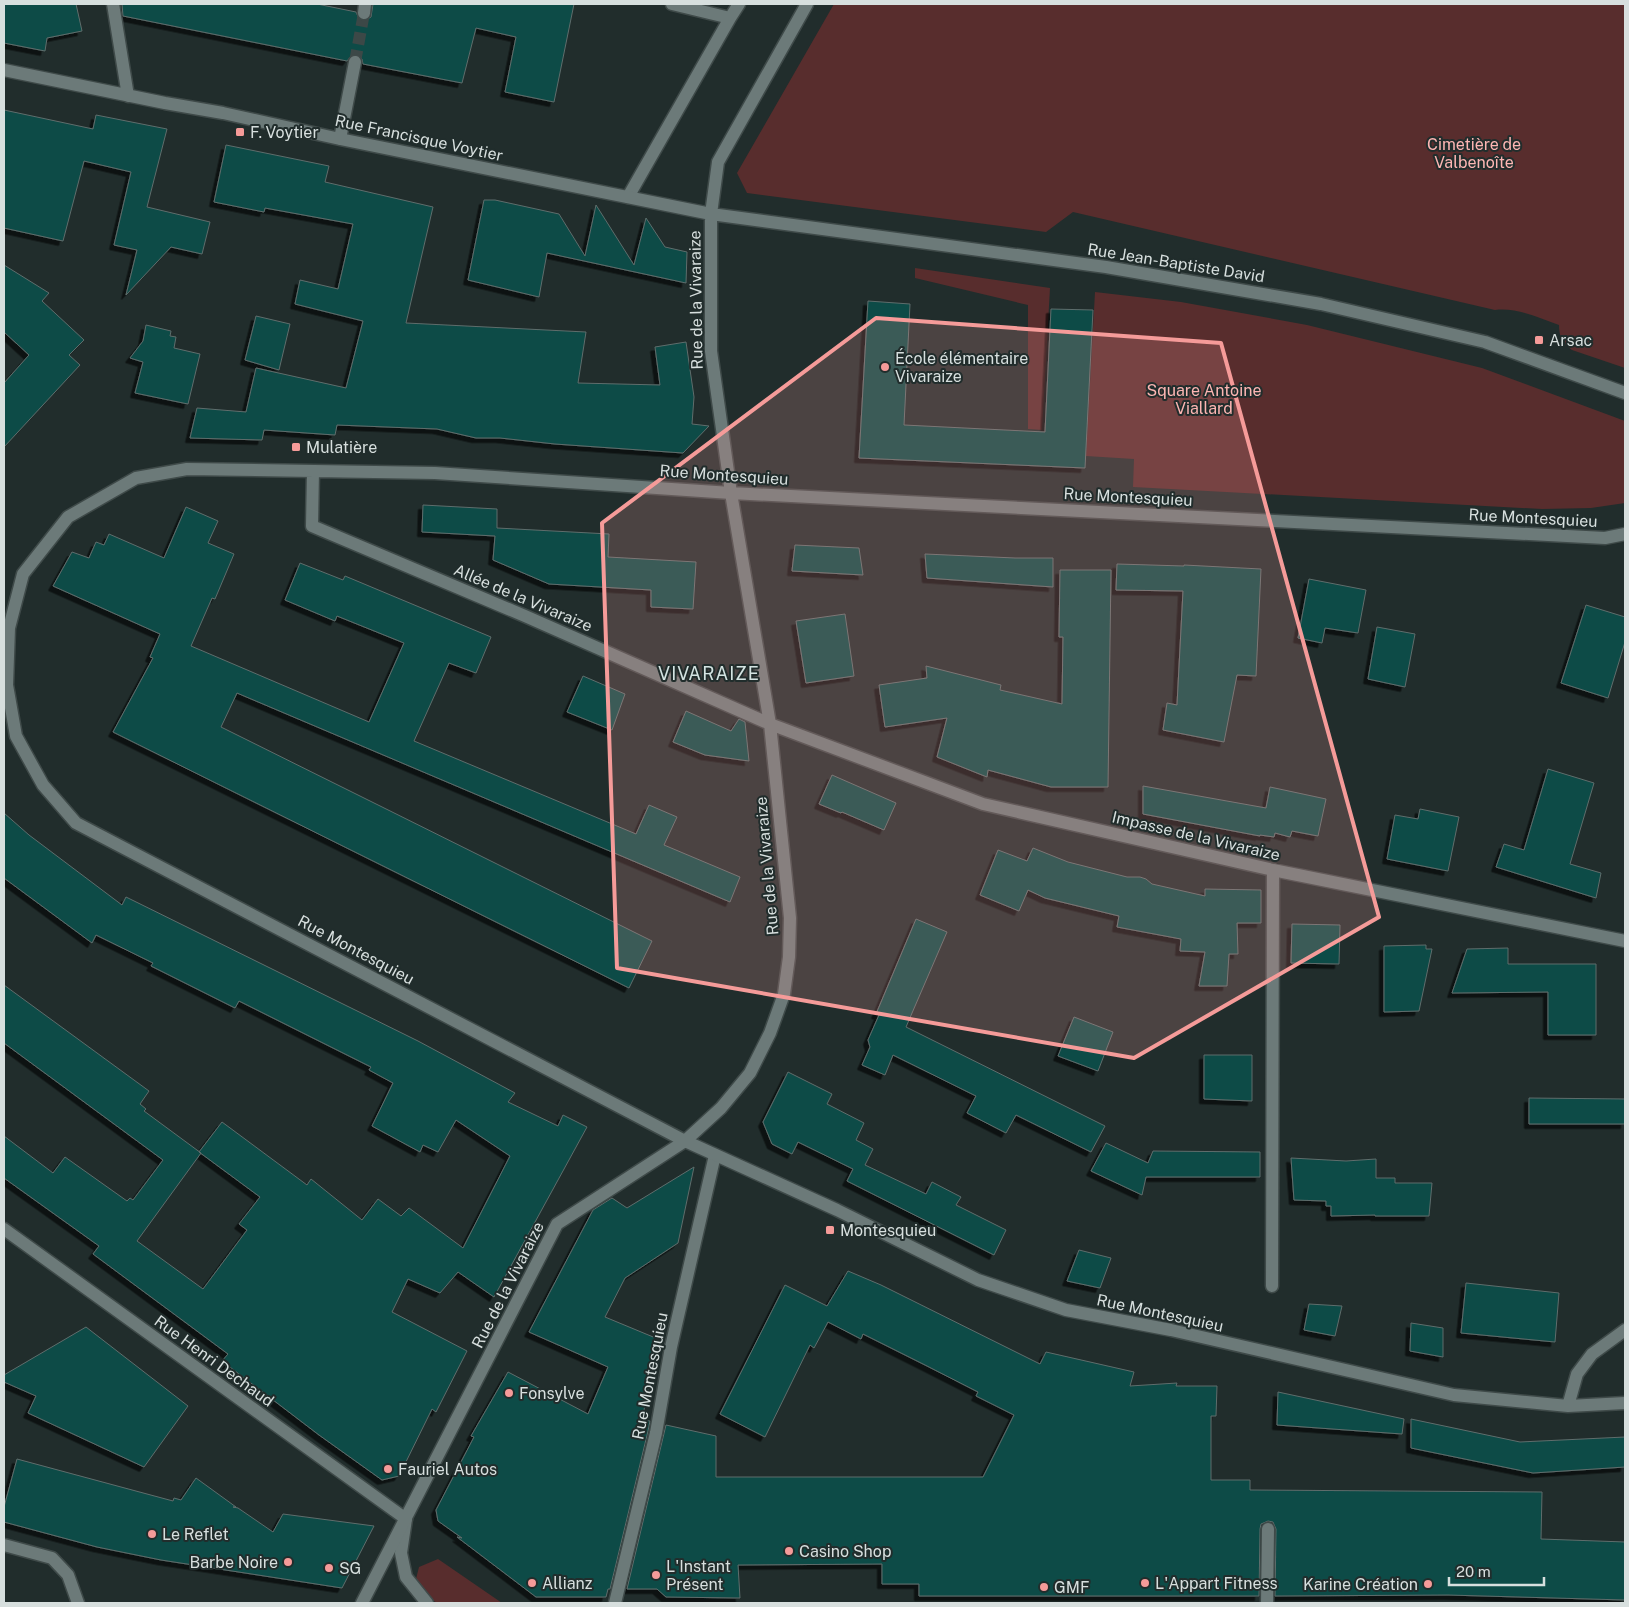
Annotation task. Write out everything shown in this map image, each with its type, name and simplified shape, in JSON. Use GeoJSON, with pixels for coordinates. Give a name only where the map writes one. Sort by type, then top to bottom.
{"type":"FeatureCollection","features":[{"type":"Feature","properties":{"kind":"street"},"geometry":{"type":"LineString","coordinates":[[113,4],[128,96]]}},
{"type":"Feature","properties":{"kind":"street"},"geometry":{"type":"LineString","coordinates":[[672,4],[730,18]]}},
{"type":"Feature","properties":{"kind":"street"},"geometry":{"type":"LineString","coordinates":[[628,197],[739,4]]}},
{"type":"Feature","properties":{"kind":"street","name":"Rue de la Vivaraize"},"geometry":{"type":"LineString","coordinates":[[362,1603],[557,1224],[685,1141],[720,1108],[750,1073],[770,1033],[784,994],[789,957],[790,918],[770,724],[731,493],[711,351],[711,214],[718,162],[806,4]]}},
{"type":"Feature","properties":{"kind":"street"},"geometry":{"type":"LineString","coordinates":[[340,139],[355,62]]}},
{"type":"Feature","properties":{"kind":"street","name":"Rue Francisque Voytier"},"geometry":{"type":"LineString","coordinates":[[4,70],[128,96],[223,113],[340,139],[711,214]]}},
{"type":"Feature","properties":{"kind":"street","name":"Rue Jean-Baptiste David"},"geometry":{"type":"LineString","coordinates":[[711,214],[1106,267],[1321,304],[1484,342],[1625,393]]}},
{"type":"Feature","properties":{"kind":"street","name":"Rue Montesquieu"},"geometry":{"type":"LineString","coordinates":[[16,736],[7,685],[9,628],[24,574],[68,517],[136,478],[187,469],[435,473],[731,493],[1605,538],[1625,534]]}},
{"type":"Feature","properties":{"kind":"street","name":"Allée de la Vivaraize"},"geometry":{"type":"LineString","coordinates":[[313,471],[312,526],[525,616],[770,724]]}},
{"type":"Feature","properties":{"kind":"street","name":"Rue Montesquieu"},"geometry":{"type":"LineString","coordinates":[[4,724],[16,736],[43,785],[76,822],[685,1141],[837,1210],[978,1280],[1066,1310],[1170,1330],[1454,1395],[1568,1406],[1625,1403]]}},
{"type":"Feature","properties":{"kind":"street","name":"Impasse de la Vivaraize"},"geometry":{"type":"LineString","coordinates":[[770,724],[983,804],[1273,870],[1625,941]]}},
{"type":"Feature","properties":{"kind":"street"},"geometry":{"type":"LineString","coordinates":[[1272,1286],[1273,870]]}},
{"type":"Feature","properties":{"kind":"street","name":"Rue Montesquieu"},"geometry":{"type":"LineString","coordinates":[[615,1603],[656,1433],[671,1347],[715,1156]]}},
{"type":"Feature","properties":{"kind":"street","name":"Rue Henri Dechaud"},"geometry":{"type":"LineString","coordinates":[[4,1229],[406,1519]]}},
{"type":"Feature","properties":{"kind":"street"},"geometry":{"type":"LineString","coordinates":[[1568,1406],[1577,1374],[1592,1354],[1625,1330]]}},
{"type":"Feature","properties":{"kind":"street"},"geometry":{"type":"LineString","coordinates":[[406,1519],[401,1553],[406,1577],[427,1603]]}},
{"type":"Feature","properties":{"kind":"street"},"geometry":{"type":"LineString","coordinates":[[1267,1603],[1268,1529]]}},
{"type":"Feature","properties":{"kind":"street"},"geometry":{"type":"LineString","coordinates":[[4,1545],[52,1558],[68,1575],[78,1603]]}},
{"type":"Feature","properties":{"kind":"highlighted area"},"geometry":{"type":"Polygon","coordinates":[[[876,318],[1221,343],[1379,917],[1134,1058],[617,968],[602,523],[876,318]]]}},
{"type":"Feature","properties":{"kind":"green space","name":"Cimetière de Valbenoîte"},"geometry":{"type":"Polygon","coordinates":[[[834,4],[1625,4],[1625,368],[1572,350],[1562,339],[1559,325],[1528,314],[1503,309],[1495,310],[1073,212],[1046,232],[747,193],[737,173],[834,4]]]}},
{"type":"Feature","properties":{"kind":"green space"},"geometry":{"type":"Polygon","coordinates":[[[915,268],[1050,288],[1042,430],[1028,429],[1028,305],[915,278],[915,268]]]}},
{"type":"Feature","properties":{"kind":"green space","name":"Square Antoine Viallard"},"geometry":{"type":"Polygon","coordinates":[[[1095,292],[1181,302],[1307,325],[1482,368],[1625,421],[1625,503],[1591,508],[1542,509],[1133,487],[1134,459],[1086,456],[1095,292]]]}},
{"type":"Feature","properties":{"kind":"green space"},"geometry":{"type":"Polygon","coordinates":[[[438,1559],[502,1603],[437,1603],[428,1597],[416,1579],[419,1567],[438,1559]]]}},
{"type":"Feature","properties":{"kind":"building"},"geometry":{"type":"Polygon","coordinates":[[[4,4],[76,4],[82,31],[47,38],[45,51],[4,43],[4,4]]]}},
{"type":"Feature","properties":{"kind":"building"},"geometry":{"type":"Polygon","coordinates":[[[122,4],[317,4],[356,12],[359,19],[364,21],[371,17],[373,4],[574,4],[554,102],[505,92],[516,37],[476,28],[462,83],[363,64],[362,59],[357,54],[352,55],[347,61],[123,16],[122,4]]]}},
{"type":"Feature","properties":{"kind":"building"},"geometry":{"type":"Polygon","coordinates":[[[4,110],[93,129],[96,115],[167,129],[147,207],[210,222],[202,254],[171,247],[126,295],[137,250],[114,245],[131,172],[84,161],[63,241],[4,228],[4,110]]]}},
{"type":"Feature","properties":{"kind":"building"},"geometry":{"type":"Polygon","coordinates":[[[226,145],[329,166],[325,182],[433,207],[406,323],[586,332],[578,383],[660,385],[655,347],[686,342],[694,397],[692,424],[709,426],[683,453],[500,438],[476,438],[437,429],[337,425],[335,435],[264,430],[262,440],[190,438],[197,408],[246,412],[256,368],[346,388],[363,321],[295,304],[300,280],[338,289],[353,224],[265,208],[264,212],[214,202],[226,145]]]}},
{"type":"Feature","properties":{"kind":"building"},"geometry":{"type":"Polygon","coordinates":[[[484,200],[495,200],[559,214],[585,256],[596,205],[634,265],[646,218],[665,247],[687,252],[686,283],[547,253],[539,297],[468,280],[484,200]]]}},
{"type":"Feature","properties":{"kind":"building"},"geometry":{"type":"Polygon","coordinates":[[[4,265],[49,293],[42,301],[84,340],[69,355],[80,365],[4,447],[4,383],[29,355],[4,332],[4,265]]]}},
{"type":"Feature","properties":{"kind":"building","name":"École élémentaire Vivaraize"},"geometry":{"type":"Polygon","coordinates":[[[868,301],[910,304],[904,425],[1045,432],[1051,309],[1093,310],[1085,468],[859,458],[868,301]]]}},
{"type":"Feature","properties":{"kind":"building"},"geometry":{"type":"Polygon","coordinates":[[[256,316],[290,324],[279,370],[245,360],[256,316]]]}},
{"type":"Feature","properties":{"kind":"building"},"geometry":{"type":"Polygon","coordinates":[[[146,325],[171,331],[170,336],[176,337],[174,348],[200,354],[188,404],[135,393],[143,362],[130,358],[143,341],[146,325]]]}},
{"type":"Feature","properties":{"kind":"building"},"geometry":{"type":"Polygon","coordinates":[[[423,505],[497,509],[497,528],[609,534],[608,557],[696,562],[693,609],[651,607],[651,590],[549,584],[493,560],[495,536],[422,532],[423,505]]]}},
{"type":"Feature","properties":{"kind":"building"},"geometry":{"type":"Polygon","coordinates":[[[186,507],[218,521],[208,543],[234,554],[215,599],[212,598],[191,646],[369,722],[404,643],[337,616],[335,621],[285,600],[300,563],[343,580],[345,576],[491,637],[476,673],[449,663],[414,741],[636,834],[649,805],[677,817],[664,845],[740,877],[730,902],[237,693],[221,727],[652,941],[629,988],[113,732],[153,658],[150,657],[160,634],[53,586],[72,552],[89,558],[96,542],[104,545],[109,534],[164,558],[186,507]]]}},
{"type":"Feature","properties":{"kind":"building"},"geometry":{"type":"Polygon","coordinates":[[[795,545],[859,548],[863,575],[792,571],[795,545]]]}},
{"type":"Feature","properties":{"kind":"building"},"geometry":{"type":"Polygon","coordinates":[[[925,554],[1053,558],[1053,587],[927,578],[925,554]]]}},
{"type":"Feature","properties":{"kind":"building"},"geometry":{"type":"Polygon","coordinates":[[[1117,564],[1261,569],[1256,676],[1237,675],[1224,742],[1163,730],[1167,703],[1177,705],[1183,591],[1116,590],[1117,564]]]}},
{"type":"Feature","properties":{"kind":"building"},"geometry":{"type":"Polygon","coordinates":[[[1060,570],[1111,570],[1108,787],[1051,787],[988,770],[987,777],[937,757],[947,718],[885,727],[879,685],[927,678],[926,666],[1001,685],[1000,690],[1062,704],[1063,637],[1059,637],[1060,570]]]}},
{"type":"Feature","properties":{"kind":"building"},"geometry":{"type":"Polygon","coordinates":[[[1309,579],[1366,590],[1358,633],[1325,628],[1322,643],[1298,638],[1309,579]]]}},
{"type":"Feature","properties":{"kind":"building"},"geometry":{"type":"Polygon","coordinates":[[[1586,605],[1625,617],[1625,642],[1608,698],[1561,683],[1586,605]]]}},
{"type":"Feature","properties":{"kind":"building"},"geometry":{"type":"Polygon","coordinates":[[[845,614],[854,676],[806,683],[796,621],[845,614]]]}},
{"type":"Feature","properties":{"kind":"building"},"geometry":{"type":"Polygon","coordinates":[[[1377,627],[1415,634],[1405,687],[1368,679],[1377,627]]]}},
{"type":"Feature","properties":{"kind":"building"},"geometry":{"type":"Polygon","coordinates":[[[583,676],[625,694],[612,730],[567,712],[583,676]]]}},
{"type":"Feature","properties":{"kind":"building"},"geometry":{"type":"Polygon","coordinates":[[[686,711],[731,731],[739,719],[745,722],[749,761],[705,755],[673,742],[686,711]]]}},
{"type":"Feature","properties":{"kind":"building"},"geometry":{"type":"Polygon","coordinates":[[[1548,769],[1594,783],[1570,864],[1601,873],[1596,898],[1496,867],[1504,844],[1524,850],[1548,769]]]}},
{"type":"Feature","properties":{"kind":"building"},"geometry":{"type":"Polygon","coordinates":[[[832,775],[896,803],[884,830],[819,804],[832,775]]]}},
{"type":"Feature","properties":{"kind":"building"},"geometry":{"type":"Polygon","coordinates":[[[1143,786],[1266,808],[1270,787],[1326,799],[1318,836],[1292,831],[1290,837],[1275,833],[1274,837],[1143,814],[1143,786]]]}},
{"type":"Feature","properties":{"kind":"building"},"geometry":{"type":"Polygon","coordinates":[[[1420,809],[1459,817],[1448,871],[1387,859],[1395,815],[1418,819],[1420,809]]]}},
{"type":"Feature","properties":{"kind":"building"},"geometry":{"type":"Polygon","coordinates":[[[4,813],[29,835],[122,905],[126,897],[418,1041],[515,1093],[508,1102],[558,1126],[563,1115],[587,1127],[494,1297],[458,1272],[440,1293],[408,1279],[392,1312],[467,1351],[436,1412],[432,1409],[399,1476],[382,1480],[319,1435],[222,1361],[228,1354],[93,1254],[99,1246],[4,1178],[4,1136],[53,1173],[65,1157],[127,1201],[130,1198],[133,1200],[163,1160],[4,1043],[4,985],[149,1091],[140,1104],[146,1109],[144,1111],[199,1152],[222,1122],[307,1185],[311,1179],[362,1220],[378,1199],[401,1216],[409,1208],[463,1248],[510,1156],[456,1120],[438,1152],[423,1145],[420,1152],[372,1126],[393,1083],[369,1070],[371,1067],[239,1001],[235,1008],[151,966],[153,963],[96,935],[92,943],[4,878],[4,813]],[[201,1153],[137,1241],[203,1289],[247,1230],[239,1224],[260,1197],[201,1153]]]}},
{"type":"Feature","properties":{"kind":"building"},"geometry":{"type":"Polygon","coordinates":[[[1033,848],[1068,862],[1127,877],[1140,877],[1152,884],[1205,896],[1205,889],[1261,890],[1261,923],[1237,923],[1238,954],[1229,954],[1227,986],[1199,986],[1205,952],[1180,951],[1181,939],[1117,927],[1119,916],[1045,898],[1028,890],[1019,911],[980,895],[998,850],[1027,861],[1033,848]]]}},
{"type":"Feature","properties":{"kind":"building"},"geometry":{"type":"Polygon","coordinates":[[[916,919],[947,932],[906,1027],[1105,1126],[1091,1152],[1016,1115],[1006,1133],[967,1113],[976,1096],[893,1055],[885,1075],[862,1065],[870,1047],[868,1040],[879,1015],[876,1014],[916,919]]]}},
{"type":"Feature","properties":{"kind":"building"},"geometry":{"type":"Polygon","coordinates":[[[1292,924],[1340,925],[1339,964],[1291,963],[1292,924]]]}},
{"type":"Feature","properties":{"kind":"building"},"geometry":{"type":"Polygon","coordinates":[[[1426,945],[1426,949],[1432,949],[1419,1011],[1384,1012],[1384,946],[1426,945]]]}},
{"type":"Feature","properties":{"kind":"building"},"geometry":{"type":"Polygon","coordinates":[[[1508,948],[1508,964],[1596,964],[1596,1035],[1548,1035],[1548,992],[1452,993],[1467,949],[1508,948]]]}},
{"type":"Feature","properties":{"kind":"building"},"geometry":{"type":"Polygon","coordinates":[[[1074,1017],[1113,1032],[1098,1071],[1058,1056],[1074,1017]]]}},
{"type":"Feature","properties":{"kind":"building"},"geometry":{"type":"Polygon","coordinates":[[[1204,1055],[1252,1055],[1252,1101],[1204,1099],[1204,1055]]]}},
{"type":"Feature","properties":{"kind":"building"},"geometry":{"type":"Polygon","coordinates":[[[788,1072],[832,1094],[827,1104],[864,1123],[856,1140],[873,1149],[865,1165],[926,1194],[932,1182],[961,1197],[956,1205],[1006,1230],[994,1255],[847,1181],[853,1169],[798,1142],[792,1154],[772,1144],[763,1122],[788,1072]]]}},
{"type":"Feature","properties":{"kind":"building"},"geometry":{"type":"Polygon","coordinates":[[[1529,1098],[1625,1099],[1625,1124],[1529,1124],[1529,1098]]]}},
{"type":"Feature","properties":{"kind":"building"},"geometry":{"type":"Polygon","coordinates":[[[1106,1143],[1148,1163],[1153,1151],[1260,1152],[1260,1177],[1146,1177],[1142,1195],[1091,1171],[1106,1143]]]}},
{"type":"Feature","properties":{"kind":"building"},"geometry":{"type":"Polygon","coordinates":[[[1291,1158],[1346,1161],[1376,1159],[1376,1178],[1395,1178],[1395,1183],[1432,1183],[1429,1216],[1331,1216],[1331,1206],[1326,1206],[1326,1201],[1294,1200],[1291,1158]]]}},
{"type":"Feature","properties":{"kind":"building"},"geometry":{"type":"Polygon","coordinates":[[[694,1167],[678,1243],[625,1278],[605,1317],[658,1339],[642,1420],[650,1421],[610,1589],[608,1589],[606,1597],[536,1597],[438,1521],[436,1510],[474,1437],[471,1436],[508,1372],[588,1414],[608,1367],[529,1332],[593,1210],[612,1198],[627,1208],[694,1167]]]}},
{"type":"Feature","properties":{"kind":"building"},"geometry":{"type":"Polygon","coordinates":[[[1079,1250],[1111,1258],[1100,1288],[1067,1281],[1079,1250]]]}},
{"type":"Feature","properties":{"kind":"building"},"geometry":{"type":"Polygon","coordinates":[[[848,1271],[881,1285],[1040,1364],[1046,1352],[1134,1372],[1130,1386],[1177,1383],[1176,1386],[1217,1386],[1216,1416],[1211,1416],[1211,1480],[1250,1480],[1250,1490],[1542,1492],[1541,1539],[1625,1542],[1625,1600],[1448,1595],[1275,1596],[1276,1529],[1273,1522],[1268,1521],[1261,1524],[1260,1529],[1259,1596],[919,1596],[919,1584],[882,1584],[882,1564],[738,1565],[740,1598],[666,1597],[657,1589],[627,1589],[666,1425],[716,1436],[716,1477],[983,1477],[1014,1415],[976,1396],[978,1392],[863,1334],[861,1339],[828,1322],[814,1348],[810,1345],[765,1437],[720,1414],[785,1285],[827,1306],[848,1271]]]}},
{"type":"Feature","properties":{"kind":"building"},"geometry":{"type":"Polygon","coordinates":[[[1466,1283],[1559,1293],[1555,1342],[1461,1333],[1466,1283]]]}},
{"type":"Feature","properties":{"kind":"building"},"geometry":{"type":"Polygon","coordinates":[[[1309,1304],[1342,1306],[1335,1336],[1304,1330],[1309,1304]]]}},
{"type":"Feature","properties":{"kind":"building"},"geometry":{"type":"Polygon","coordinates":[[[1411,1323],[1443,1328],[1443,1357],[1410,1351],[1411,1323]]]}},
{"type":"Feature","properties":{"kind":"building"},"geometry":{"type":"Polygon","coordinates":[[[86,1327],[188,1406],[144,1467],[28,1413],[36,1396],[4,1382],[4,1375],[86,1327]]]}},
{"type":"Feature","properties":{"kind":"building"},"geometry":{"type":"Polygon","coordinates":[[[1278,1392],[1404,1419],[1402,1434],[1277,1425],[1278,1392]]]}},
{"type":"Feature","properties":{"kind":"building"},"geometry":{"type":"Polygon","coordinates":[[[1411,1419],[1520,1442],[1625,1437],[1625,1467],[1533,1473],[1411,1448],[1411,1419]]]}},
{"type":"Feature","properties":{"kind":"building"},"geometry":{"type":"Polygon","coordinates":[[[17,1459],[173,1501],[174,1498],[181,1500],[196,1478],[236,1507],[233,1507],[238,1508],[273,1532],[283,1514],[374,1526],[342,1588],[161,1560],[97,1547],[4,1522],[4,1507],[17,1459]]]}},
{"type":"Feature","properties":{"kind":"tunnel"},"geometry":{"type":"LineString","coordinates":[[355,62],[364,13]]}},
{"type":"Feature","properties":{"kind":"place","name":"F. Voytier"},"geometry":{"type":"Point","coordinates":[240,132]}},
{"type":"Feature","properties":{"kind":"place","name":"Arsac"},"geometry":{"type":"Point","coordinates":[1539,340]}},
{"type":"Feature","properties":{"kind":"place","name":"École élémentaire Vivaraize"},"geometry":{"type":"Point","coordinates":[885,367]}},
{"type":"Feature","properties":{"kind":"place","name":"Mulatière"},"geometry":{"type":"Point","coordinates":[296,447]}},
{"type":"Feature","properties":{"kind":"place","name":"Montesquieu"},"geometry":{"type":"Point","coordinates":[830,1230]}},
{"type":"Feature","properties":{"kind":"place","name":"Fonsylve"},"geometry":{"type":"Point","coordinates":[509,1393]}},
{"type":"Feature","properties":{"kind":"place","name":"Fauriel Autos"},"geometry":{"type":"Point","coordinates":[388,1469]}},
{"type":"Feature","properties":{"kind":"place","name":"Le Reflet"},"geometry":{"type":"Point","coordinates":[152,1534]}},
{"type":"Feature","properties":{"kind":"place","name":"Casino Shop"},"geometry":{"type":"Point","coordinates":[789,1551]}},
{"type":"Feature","properties":{"kind":"place","name":"Barbe Noire"},"geometry":{"type":"Point","coordinates":[288,1562]}},
{"type":"Feature","properties":{"kind":"place","name":"SG"},"geometry":{"type":"Point","coordinates":[329,1568]}},
{"type":"Feature","properties":{"kind":"place","name":"L'Instant Présent"},"geometry":{"type":"Point","coordinates":[656,1575]}},
{"type":"Feature","properties":{"kind":"place","name":"Allianz"},"geometry":{"type":"Point","coordinates":[532,1583]}},
{"type":"Feature","properties":{"kind":"place","name":"L'Appart Fitness"},"geometry":{"type":"Point","coordinates":[1145,1583]}},
{"type":"Feature","properties":{"kind":"place","name":"Karine Création"},"geometry":{"type":"Point","coordinates":[1428,1584]}},
{"type":"Feature","properties":{"kind":"place","name":"GMF"},"geometry":{"type":"Point","coordinates":[1044,1587]}},
{"type":"Feature","properties":{"kind":"district","name":"VIVARAIZE"},"geometry":{"type":"Point","coordinates":[709,673]}}]}
